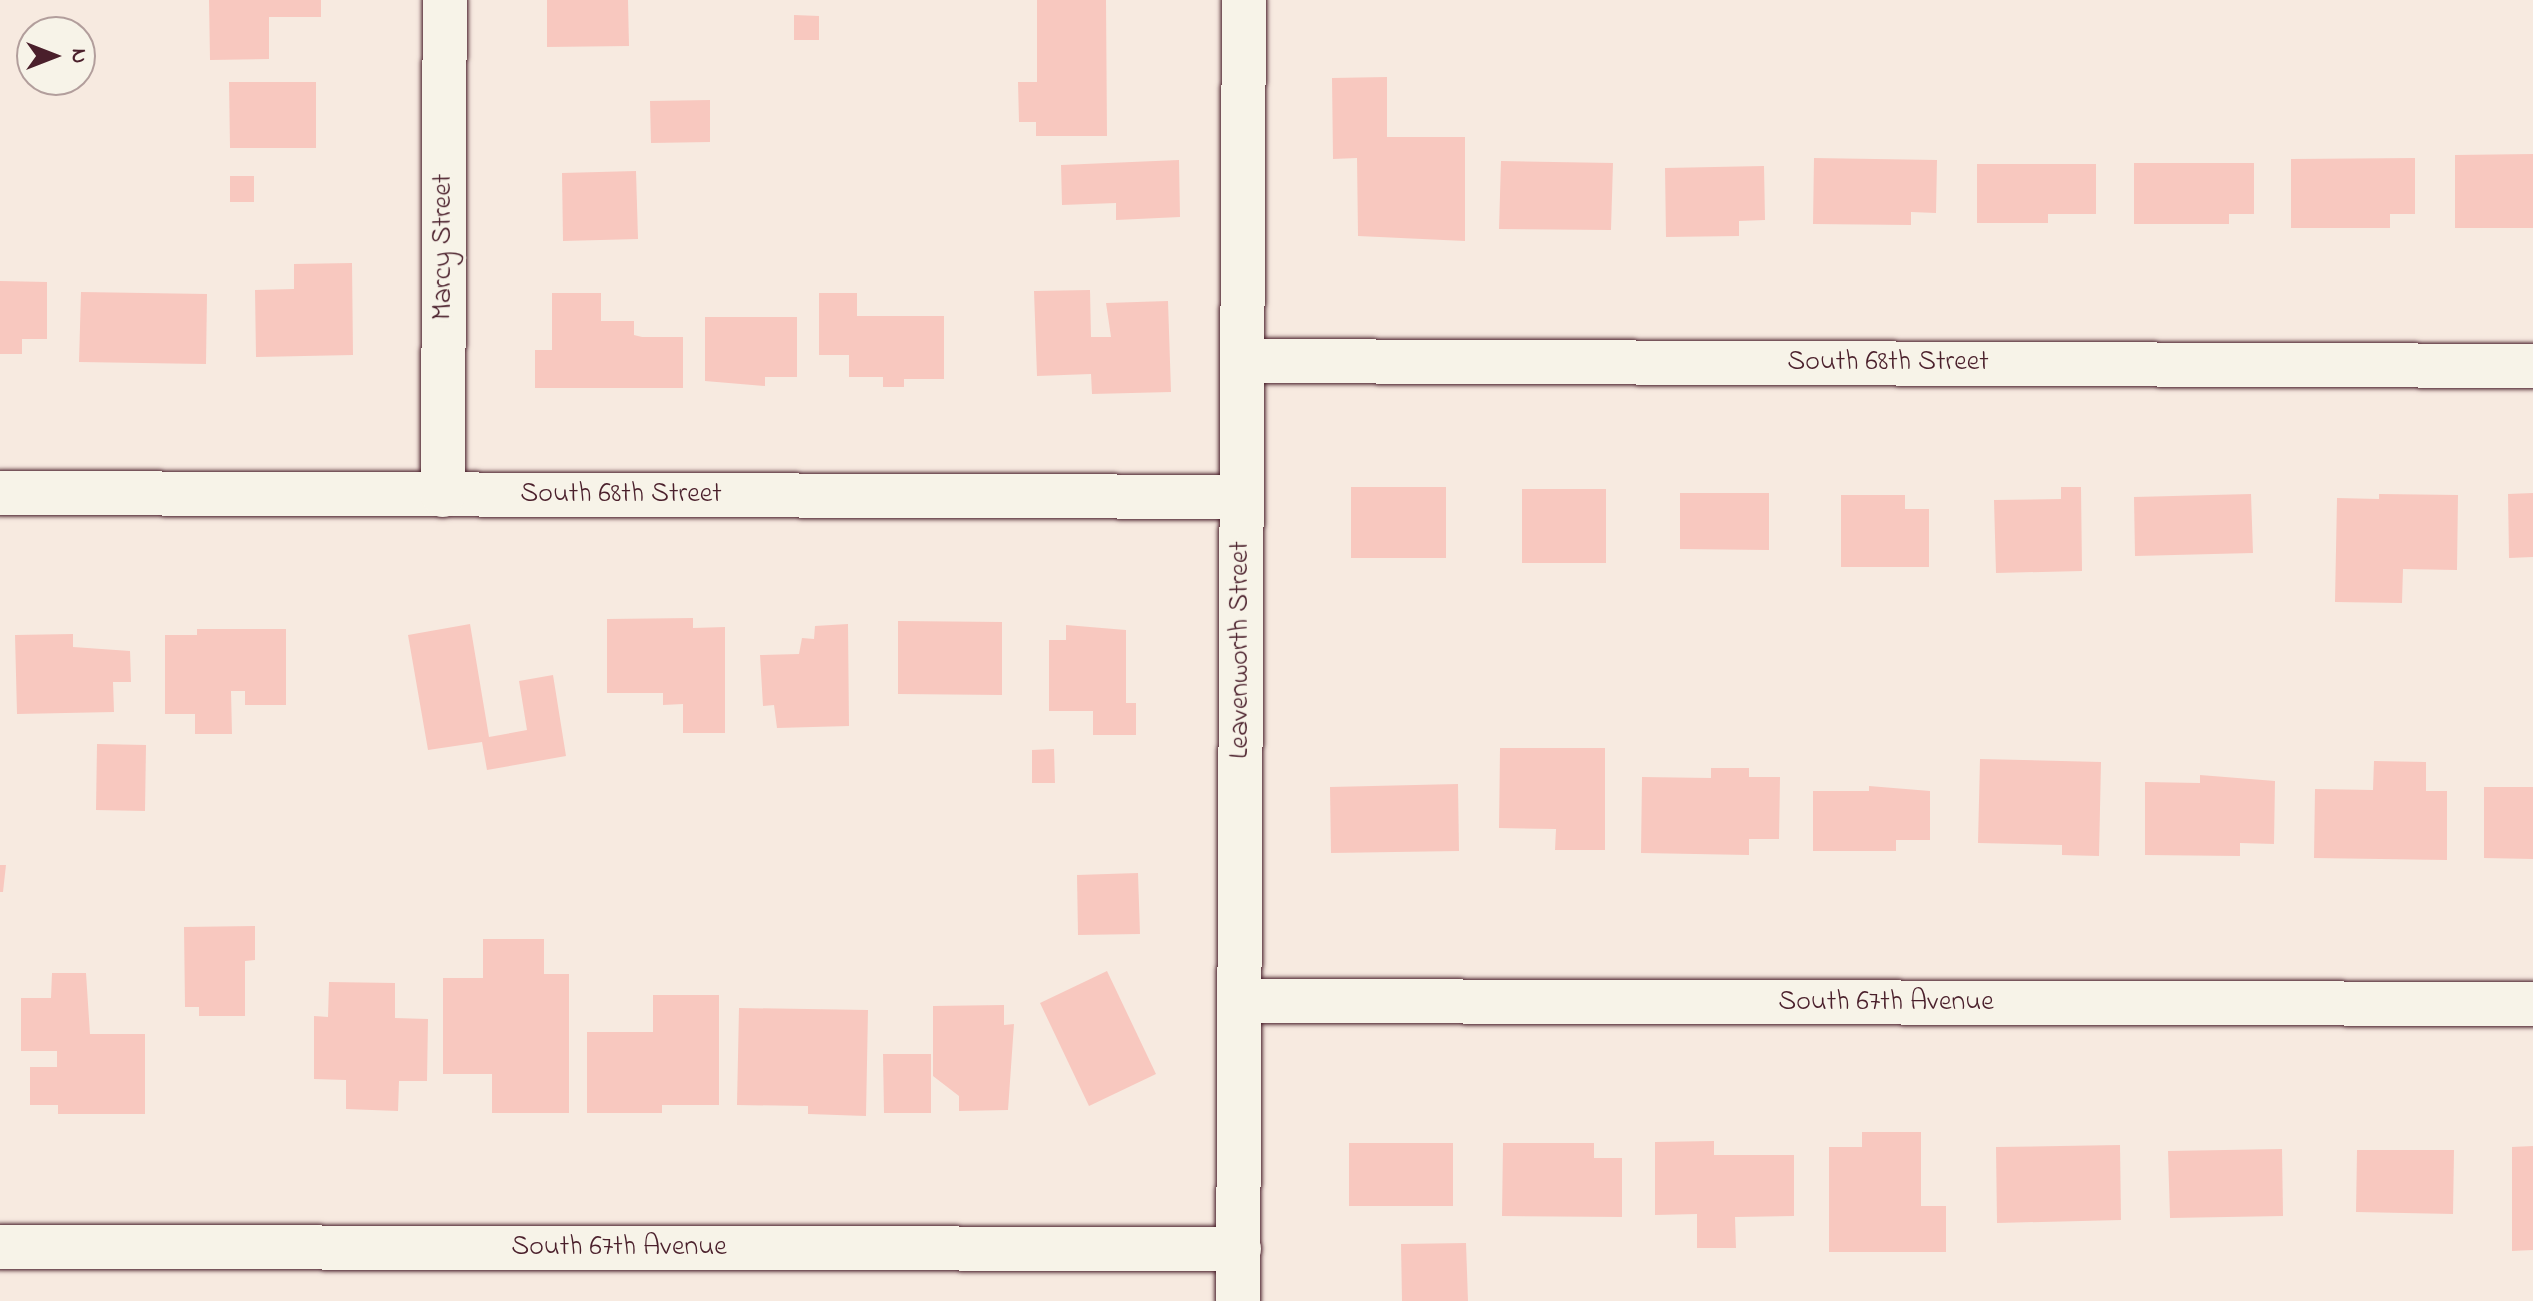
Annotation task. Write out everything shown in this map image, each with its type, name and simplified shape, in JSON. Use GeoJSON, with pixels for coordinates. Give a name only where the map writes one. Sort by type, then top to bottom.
{"type":"FeatureCollection","features":[{"type":"Feature","properties":{"kind":"street","name":"Marcy Street"},"geometry":{"type":"LineString","coordinates":[[443,495],[445,0]]}},
{"type":"Feature","properties":{"kind":"street","name":"Leavenworth Street"},"geometry":{"type":"LineString","coordinates":[[1238,1301],[1244,0]]}},
{"type":"Feature","properties":{"kind":"street","name":"South 68th Street"},"geometry":{"type":"LineString","coordinates":[[1244,361],[2533,366]]}},
{"type":"Feature","properties":{"kind":"street","name":"South 68th Street"},"geometry":{"type":"LineString","coordinates":[[0,493],[1242,497]]}},
{"type":"Feature","properties":{"kind":"street","name":"South 67th Avenue"},"geometry":{"type":"LineString","coordinates":[[1240,1001],[2533,1004]]}},
{"type":"Feature","properties":{"kind":"street","name":"South 67th Avenue"},"geometry":{"type":"LineString","coordinates":[[0,1247],[1239,1249]]}},
{"type":"Feature","properties":{"kind":"building"},"geometry":{"type":"Polygon","coordinates":[[[209,0],[321,0],[321,17],[269,17],[269,59],[210,60],[209,0]]]}},
{"type":"Feature","properties":{"kind":"building"},"geometry":{"type":"Polygon","coordinates":[[[547,0],[628,0],[629,46],[547,47],[547,0]]]}},
{"type":"Feature","properties":{"kind":"building"},"geometry":{"type":"Polygon","coordinates":[[[1037,0],[1106,0],[1107,136],[1036,136],[1036,122],[1019,122],[1018,82],[1037,82],[1037,0]]]}},
{"type":"Feature","properties":{"kind":"building"},"geometry":{"type":"Polygon","coordinates":[[[794,15],[819,16],[819,40],[794,40],[794,15]]]}},
{"type":"Feature","properties":{"kind":"building"},"geometry":{"type":"Polygon","coordinates":[[[1387,77],[1387,137],[1465,137],[1465,241],[1358,236],[1357,158],[1333,159],[1332,78],[1387,77]]]}},
{"type":"Feature","properties":{"kind":"building"},"geometry":{"type":"Polygon","coordinates":[[[229,82],[316,82],[316,148],[230,148],[229,82]]]}},
{"type":"Feature","properties":{"kind":"building"},"geometry":{"type":"Polygon","coordinates":[[[710,100],[710,142],[651,143],[650,101],[710,100]]]}},
{"type":"Feature","properties":{"kind":"building"},"geometry":{"type":"Polygon","coordinates":[[[2533,154],[2533,228],[2455,228],[2455,155],[2533,154]]]}},
{"type":"Feature","properties":{"kind":"building"},"geometry":{"type":"Polygon","coordinates":[[[1814,158],[1937,160],[1936,213],[1911,212],[1911,225],[1813,224],[1814,158]]]}},
{"type":"Feature","properties":{"kind":"building"},"geometry":{"type":"Polygon","coordinates":[[[2415,158],[2415,214],[2390,214],[2390,228],[2291,228],[2291,159],[2415,158]]]}},
{"type":"Feature","properties":{"kind":"building"},"geometry":{"type":"Polygon","coordinates":[[[1179,160],[1180,217],[1116,220],[1116,203],[1062,205],[1061,165],[1179,160]]]}},
{"type":"Feature","properties":{"kind":"building"},"geometry":{"type":"Polygon","coordinates":[[[1501,161],[1613,163],[1611,230],[1499,229],[1501,161]]]}},
{"type":"Feature","properties":{"kind":"building"},"geometry":{"type":"Polygon","coordinates":[[[2134,163],[2254,163],[2254,214],[2229,214],[2229,224],[2134,224],[2134,163]]]}},
{"type":"Feature","properties":{"kind":"building"},"geometry":{"type":"Polygon","coordinates":[[[1977,164],[2096,164],[2096,214],[2048,214],[2048,223],[1977,223],[1977,164]]]}},
{"type":"Feature","properties":{"kind":"building"},"geometry":{"type":"Polygon","coordinates":[[[1764,166],[1765,220],[1739,221],[1739,236],[1666,237],[1665,168],[1764,166]]]}},
{"type":"Feature","properties":{"kind":"building"},"geometry":{"type":"Polygon","coordinates":[[[636,171],[638,239],[563,241],[562,173],[636,171]]]}},
{"type":"Feature","properties":{"kind":"building"},"geometry":{"type":"Polygon","coordinates":[[[230,176],[254,176],[254,202],[230,202],[230,176]]]}},
{"type":"Feature","properties":{"kind":"building"},"geometry":{"type":"Polygon","coordinates":[[[352,263],[353,355],[256,357],[255,290],[294,289],[294,264],[352,263]]]}},
{"type":"Feature","properties":{"kind":"building"},"geometry":{"type":"Polygon","coordinates":[[[0,281],[47,282],[47,339],[22,339],[22,354],[0,354],[0,281]]]}},
{"type":"Feature","properties":{"kind":"building"},"geometry":{"type":"Polygon","coordinates":[[[1090,290],[1091,337],[1111,337],[1106,303],[1168,301],[1171,392],[1092,394],[1091,374],[1037,376],[1034,291],[1090,290]]]}},
{"type":"Feature","properties":{"kind":"building"},"geometry":{"type":"Polygon","coordinates":[[[81,292],[207,294],[206,364],[79,362],[81,292]]]}},
{"type":"Feature","properties":{"kind":"building"},"geometry":{"type":"Polygon","coordinates":[[[552,293],[601,293],[601,321],[634,321],[634,335],[642,337],[683,337],[683,388],[535,388],[535,350],[552,350],[552,293]]]}},
{"type":"Feature","properties":{"kind":"building"},"geometry":{"type":"Polygon","coordinates":[[[819,293],[857,293],[857,316],[944,316],[944,379],[904,379],[904,387],[883,387],[883,377],[849,377],[849,355],[819,355],[819,293]]]}},
{"type":"Feature","properties":{"kind":"building"},"geometry":{"type":"Polygon","coordinates":[[[705,317],[797,317],[797,377],[765,377],[765,386],[705,381],[705,317]]]}},
{"type":"Feature","properties":{"kind":"building"},"geometry":{"type":"Polygon","coordinates":[[[1351,487],[1446,487],[1446,558],[1351,558],[1351,487]]]}},
{"type":"Feature","properties":{"kind":"building"},"geometry":{"type":"Polygon","coordinates":[[[2061,487],[2081,487],[2082,571],[1996,573],[1994,500],[2061,499],[2061,487]]]}},
{"type":"Feature","properties":{"kind":"building"},"geometry":{"type":"Polygon","coordinates":[[[1522,489],[1606,489],[1606,563],[1522,563],[1522,489]]]}},
{"type":"Feature","properties":{"kind":"building"},"geometry":{"type":"Polygon","coordinates":[[[1680,493],[1769,493],[1769,550],[1680,549],[1680,493]]]}},
{"type":"Feature","properties":{"kind":"building"},"geometry":{"type":"Polygon","coordinates":[[[2533,493],[2533,557],[2509,558],[2508,494],[2533,493]]]}},
{"type":"Feature","properties":{"kind":"building"},"geometry":{"type":"Polygon","coordinates":[[[2251,494],[2253,553],[2135,556],[2134,497],[2251,494]]]}},
{"type":"Feature","properties":{"kind":"building"},"geometry":{"type":"Polygon","coordinates":[[[2379,494],[2458,495],[2457,570],[2403,569],[2402,603],[2335,602],[2337,498],[2379,499],[2379,494]]]}},
{"type":"Feature","properties":{"kind":"building"},"geometry":{"type":"Polygon","coordinates":[[[1841,495],[1905,495],[1905,509],[1929,509],[1929,567],[1841,567],[1841,495]]]}},
{"type":"Feature","properties":{"kind":"building"},"geometry":{"type":"Polygon","coordinates":[[[693,618],[693,628],[725,627],[725,733],[683,733],[683,704],[663,705],[663,693],[607,693],[607,619],[693,618]]]}},
{"type":"Feature","properties":{"kind":"building"},"geometry":{"type":"Polygon","coordinates":[[[898,621],[1002,622],[1002,695],[898,694],[898,621]]]}},
{"type":"Feature","properties":{"kind":"building"},"geometry":{"type":"Polygon","coordinates":[[[470,624],[489,737],[527,730],[519,681],[553,675],[566,756],[487,770],[482,742],[428,750],[408,635],[470,624]]]}},
{"type":"Feature","properties":{"kind":"building"},"geometry":{"type":"Polygon","coordinates":[[[848,624],[849,726],[777,728],[774,705],[763,706],[760,655],[799,654],[802,638],[814,639],[815,626],[848,624]]]}},
{"type":"Feature","properties":{"kind":"building"},"geometry":{"type":"Polygon","coordinates":[[[1066,625],[1126,630],[1126,703],[1136,703],[1136,735],[1093,735],[1093,711],[1049,711],[1049,640],[1066,640],[1066,625]]]}},
{"type":"Feature","properties":{"kind":"building"},"geometry":{"type":"Polygon","coordinates":[[[197,629],[286,629],[286,705],[245,705],[245,691],[231,691],[232,734],[195,734],[195,714],[165,714],[165,635],[197,635],[197,629]]]}},
{"type":"Feature","properties":{"kind":"building"},"geometry":{"type":"Polygon","coordinates":[[[73,634],[73,647],[130,651],[131,682],[113,682],[114,712],[17,714],[15,635],[73,634]]]}},
{"type":"Feature","properties":{"kind":"building"},"geometry":{"type":"Polygon","coordinates":[[[97,744],[146,745],[145,811],[96,810],[97,744]]]}},
{"type":"Feature","properties":{"kind":"building"},"geometry":{"type":"Polygon","coordinates":[[[1500,748],[1605,748],[1605,850],[1555,850],[1556,829],[1499,828],[1500,748]]]}},
{"type":"Feature","properties":{"kind":"building"},"geometry":{"type":"Polygon","coordinates":[[[1054,749],[1055,783],[1032,783],[1032,750],[1054,749]]]}},
{"type":"Feature","properties":{"kind":"building"},"geometry":{"type":"Polygon","coordinates":[[[1980,759],[2101,762],[2099,856],[2062,855],[2062,845],[1978,843],[1980,759]]]}},
{"type":"Feature","properties":{"kind":"building"},"geometry":{"type":"Polygon","coordinates":[[[2374,761],[2426,762],[2426,791],[2447,791],[2447,860],[2314,858],[2315,789],[2373,790],[2374,761]]]}},
{"type":"Feature","properties":{"kind":"building"},"geometry":{"type":"Polygon","coordinates":[[[1711,768],[1749,768],[1749,777],[1780,777],[1779,839],[1749,839],[1749,855],[1641,853],[1642,777],[1711,778],[1711,768]]]}},
{"type":"Feature","properties":{"kind":"building"},"geometry":{"type":"Polygon","coordinates":[[[2200,775],[2275,781],[2274,844],[2240,843],[2240,856],[2145,855],[2145,782],[2200,783],[2200,775]]]}},
{"type":"Feature","properties":{"kind":"building"},"geometry":{"type":"Polygon","coordinates":[[[1458,784],[1459,851],[1331,853],[1330,787],[1458,784]]]}},
{"type":"Feature","properties":{"kind":"building"},"geometry":{"type":"Polygon","coordinates":[[[1869,786],[1930,791],[1930,840],[1896,840],[1896,851],[1813,851],[1813,791],[1869,791],[1869,786]]]}},
{"type":"Feature","properties":{"kind":"building"},"geometry":{"type":"Polygon","coordinates":[[[2484,787],[2533,787],[2533,859],[2484,858],[2484,787]]]}},
{"type":"Feature","properties":{"kind":"building"},"geometry":{"type":"Polygon","coordinates":[[[0,865],[6,865],[3,892],[0,892],[0,865]]]}},
{"type":"Feature","properties":{"kind":"building"},"geometry":{"type":"Polygon","coordinates":[[[1138,873],[1140,934],[1078,935],[1077,875],[1138,873]]]}},
{"type":"Feature","properties":{"kind":"building"},"geometry":{"type":"Polygon","coordinates":[[[255,926],[255,960],[245,961],[245,1016],[199,1016],[199,1007],[185,1007],[184,927],[255,926]]]}},
{"type":"Feature","properties":{"kind":"building"},"geometry":{"type":"Polygon","coordinates":[[[483,939],[544,939],[544,974],[569,974],[569,1113],[492,1113],[492,1074],[443,1074],[443,978],[483,978],[483,939]]]}},
{"type":"Feature","properties":{"kind":"building"},"geometry":{"type":"Polygon","coordinates":[[[1107,971],[1156,1074],[1089,1106],[1040,1003],[1107,971]]]}},
{"type":"Feature","properties":{"kind":"building"},"geometry":{"type":"Polygon","coordinates":[[[52,973],[86,973],[90,1034],[145,1034],[145,1114],[58,1114],[58,1105],[30,1105],[30,1067],[57,1067],[57,1051],[21,1051],[21,998],[51,998],[52,973]]]}},
{"type":"Feature","properties":{"kind":"building"},"geometry":{"type":"Polygon","coordinates":[[[329,982],[395,983],[395,1018],[428,1019],[427,1081],[399,1081],[398,1111],[346,1109],[346,1080],[314,1079],[314,1016],[328,1017],[329,982]]]}},
{"type":"Feature","properties":{"kind":"building"},"geometry":{"type":"Polygon","coordinates":[[[653,995],[719,995],[719,1105],[662,1105],[662,1113],[587,1113],[587,1032],[653,1032],[653,995]]]}},
{"type":"Feature","properties":{"kind":"building"},"geometry":{"type":"Polygon","coordinates":[[[1004,1005],[1004,1025],[1014,1024],[1008,1110],[959,1111],[959,1096],[933,1076],[933,1006],[1004,1005]]]}},
{"type":"Feature","properties":{"kind":"building"},"geometry":{"type":"Polygon","coordinates":[[[739,1008],[868,1010],[866,1116],[808,1114],[808,1106],[737,1105],[739,1008]]]}},
{"type":"Feature","properties":{"kind":"building"},"geometry":{"type":"Polygon","coordinates":[[[883,1054],[931,1054],[931,1113],[884,1113],[883,1054]]]}},
{"type":"Feature","properties":{"kind":"building"},"geometry":{"type":"Polygon","coordinates":[[[1862,1132],[1921,1132],[1921,1206],[1946,1206],[1946,1252],[1829,1252],[1829,1147],[1862,1147],[1862,1132]]]}},
{"type":"Feature","properties":{"kind":"building"},"geometry":{"type":"Polygon","coordinates":[[[1714,1141],[1714,1155],[1794,1155],[1794,1216],[1735,1217],[1736,1248],[1697,1248],[1697,1214],[1655,1215],[1655,1142],[1714,1141]]]}},
{"type":"Feature","properties":{"kind":"building"},"geometry":{"type":"Polygon","coordinates":[[[1349,1143],[1453,1143],[1453,1206],[1349,1206],[1349,1143]]]}},
{"type":"Feature","properties":{"kind":"building"},"geometry":{"type":"Polygon","coordinates":[[[1503,1143],[1594,1143],[1594,1158],[1622,1158],[1622,1217],[1502,1216],[1503,1143]]]}},
{"type":"Feature","properties":{"kind":"building"},"geometry":{"type":"Polygon","coordinates":[[[2120,1145],[2121,1220],[1997,1223],[1996,1147],[2120,1145]]]}},
{"type":"Feature","properties":{"kind":"building"},"geometry":{"type":"Polygon","coordinates":[[[2533,1146],[2533,1250],[2512,1251],[2512,1147],[2533,1146]]]}},
{"type":"Feature","properties":{"kind":"building"},"geometry":{"type":"Polygon","coordinates":[[[2282,1149],[2283,1216],[2170,1218],[2168,1151],[2282,1149]]]}},
{"type":"Feature","properties":{"kind":"building"},"geometry":{"type":"Polygon","coordinates":[[[2357,1150],[2454,1150],[2453,1214],[2356,1212],[2357,1150]]]}},
{"type":"Feature","properties":{"kind":"building"},"geometry":{"type":"Polygon","coordinates":[[[1466,1243],[1468,1301],[1402,1301],[1401,1244],[1466,1243]]]}}]}
